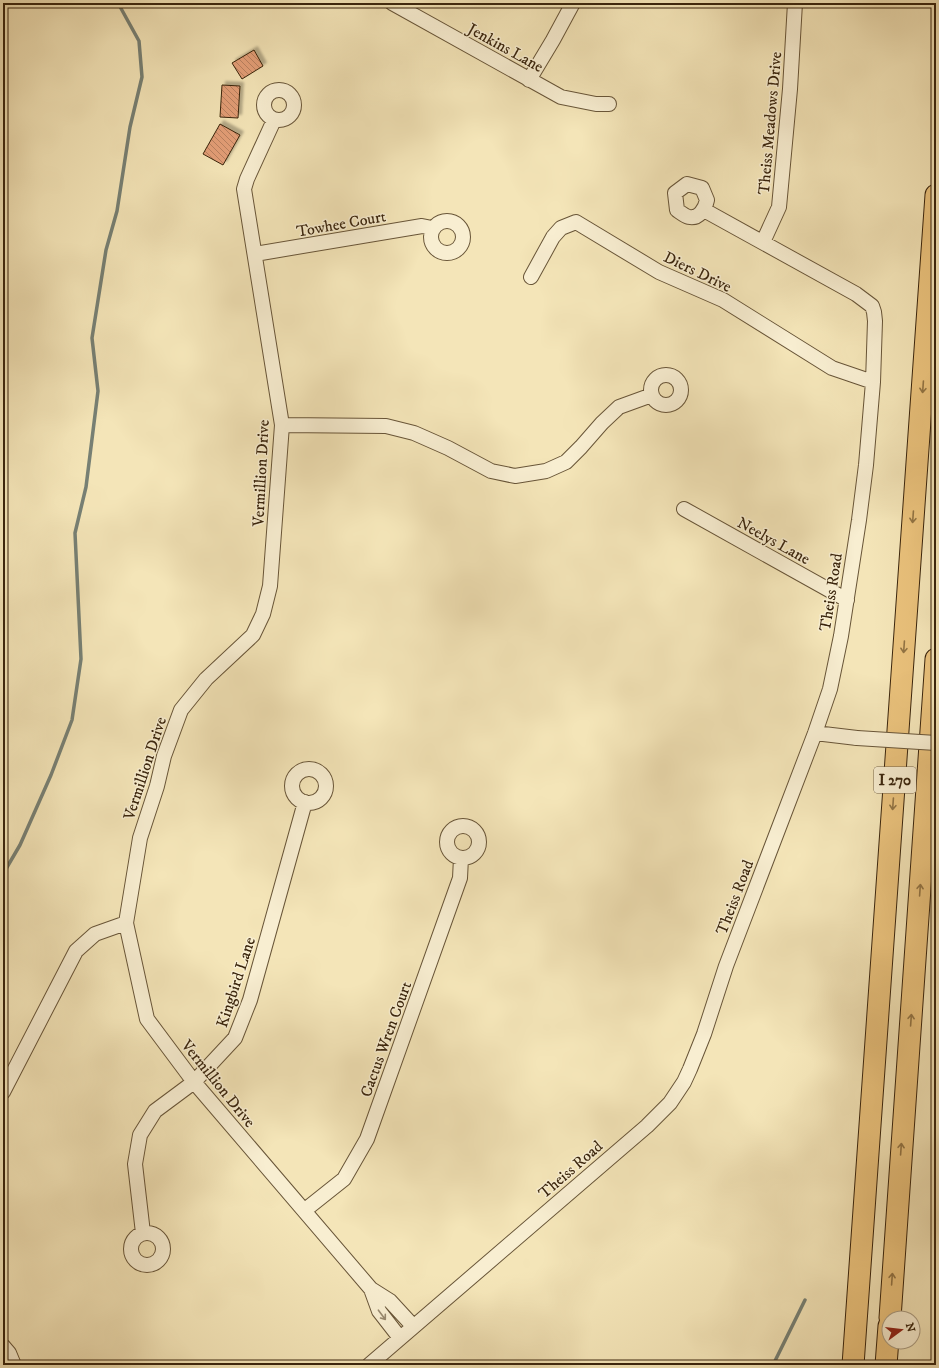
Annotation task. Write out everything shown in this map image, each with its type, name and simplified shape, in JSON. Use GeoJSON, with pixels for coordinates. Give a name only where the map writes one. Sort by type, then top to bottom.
{"type":"FeatureCollection","features":[{"type":"Feature","properties":{"kind":"highway","name":"I 270"},"geometry":{"type":"LineString","coordinates":[[854,1365],[936,195]]}},
{"type":"Feature","properties":{"kind":"highway","name":"I 270"},"geometry":{"type":"LineString","coordinates":[[891,1310],[936,659]]}},
{"type":"Feature","properties":{"kind":"highway"},"geometry":{"type":"LineString","coordinates":[[886,1365],[887,1350]]}},
{"type":"Feature","properties":{"kind":"street","name":"Jenkins Lane"},"geometry":{"type":"LineString","coordinates":[[392,3],[561,97],[596,104],[609,104]]}},
{"type":"Feature","properties":{"kind":"street"},"geometry":{"type":"LineString","coordinates":[[529,80],[573,3]]}},
{"type":"Feature","properties":{"kind":"street","name":"Theiss Meadows Drive"},"geometry":{"type":"LineString","coordinates":[[763,242],[779,207],[790,89],[795,3]]}},
{"type":"Feature","properties":{"kind":"street","name":"Vermillion Drive"},"geometry":{"type":"LineString","coordinates":[[274,120],[247,179],[244,189],[282,425],[270,586],[264,614],[253,635],[206,679],[181,710],[164,756],[157,786],[140,838],[126,924],[147,1019],[194,1082],[371,1289],[390,1301],[413,1326]]}},
{"type":"Feature","properties":{"kind":"street"},"geometry":{"type":"LineString","coordinates":[[704,210],[763,242]]}},
{"type":"Feature","properties":{"kind":"street","name":"Diers Drive"},"geometry":{"type":"LineString","coordinates":[[531,277],[553,237],[561,228],[576,222],[659,272],[723,300],[832,368],[872,382]]}},
{"type":"Feature","properties":{"kind":"street","name":"Towhee Court"},"geometry":{"type":"LineString","coordinates":[[255,254],[422,226],[432,228]]}},
{"type":"Feature","properties":{"kind":"street","name":"Theiss Road"},"geometry":{"type":"LineString","coordinates":[[369,1365],[647,1126],[670,1103],[684,1082],[698,1050],[734,945],[815,733],[831,682],[847,600],[866,464],[875,321],[872,306],[856,294],[763,242]]}},
{"type":"Feature","properties":{"kind":"street"},"geometry":{"type":"LineString","coordinates":[[282,425],[386,426],[414,433],[448,448],[491,471],[515,476],[546,471],[566,462],[619,407],[652,395]]}},
{"type":"Feature","properties":{"kind":"street","name":"Neelys Lane"},"geometry":{"type":"LineString","coordinates":[[684,509],[847,600]]}},
{"type":"Feature","properties":{"kind":"street"},"geometry":{"type":"LineString","coordinates":[[815,733],[856,738],[936,743]]}},
{"type":"Feature","properties":{"kind":"street","name":"Kingbird Lane"},"geometry":{"type":"LineString","coordinates":[[143,1233],[135,1164],[140,1135],[155,1111],[194,1082],[235,1038],[250,1000],[305,802]]}},
{"type":"Feature","properties":{"kind":"street","name":"Cactus Wren Court"},"geometry":{"type":"LineString","coordinates":[[305,1210],[344,1179],[367,1139],[460,878],[461,858]]}},
{"type":"Feature","properties":{"kind":"street"},"geometry":{"type":"LineString","coordinates":[[3,1092],[76,951],[95,934],[126,924]]}},
{"type":"Feature","properties":{"kind":"street","name":"Vermillion Drive"},"geometry":{"type":"LineString","coordinates":[[371,1289],[379,1311],[400,1338]]}},
{"type":"Feature","properties":{"kind":"street"},"geometry":{"type":"LineString","coordinates":[[3,1346],[10,1353],[14,1365]]}},
{"type":"Feature","properties":{"kind":"building"},"geometry":{"type":"Polygon","coordinates":[[[254,50],[263,66],[242,79],[232,63],[254,50]]]}},
{"type":"Feature","properties":{"kind":"building"},"geometry":{"type":"Polygon","coordinates":[[[222,85],[240,86],[238,118],[220,117],[222,85]]]}},
{"type":"Feature","properties":{"kind":"building"},"geometry":{"type":"Polygon","coordinates":[[[220,124],[240,135],[223,165],[203,154],[220,124]]]}},
{"type":"Feature","properties":{"kind":"waterway"},"geometry":{"type":"LineString","coordinates":[[3,874],[20,845],[51,775],[72,720],[81,659],[75,533],[86,487],[98,391],[92,338],[106,250],[117,211],[130,127],[142,77],[139,41],[118,3]]}},
{"type":"Feature","properties":{"kind":"waterway"},"geometry":{"type":"LineString","coordinates":[[773,1365],[805,1300]]}}]}
